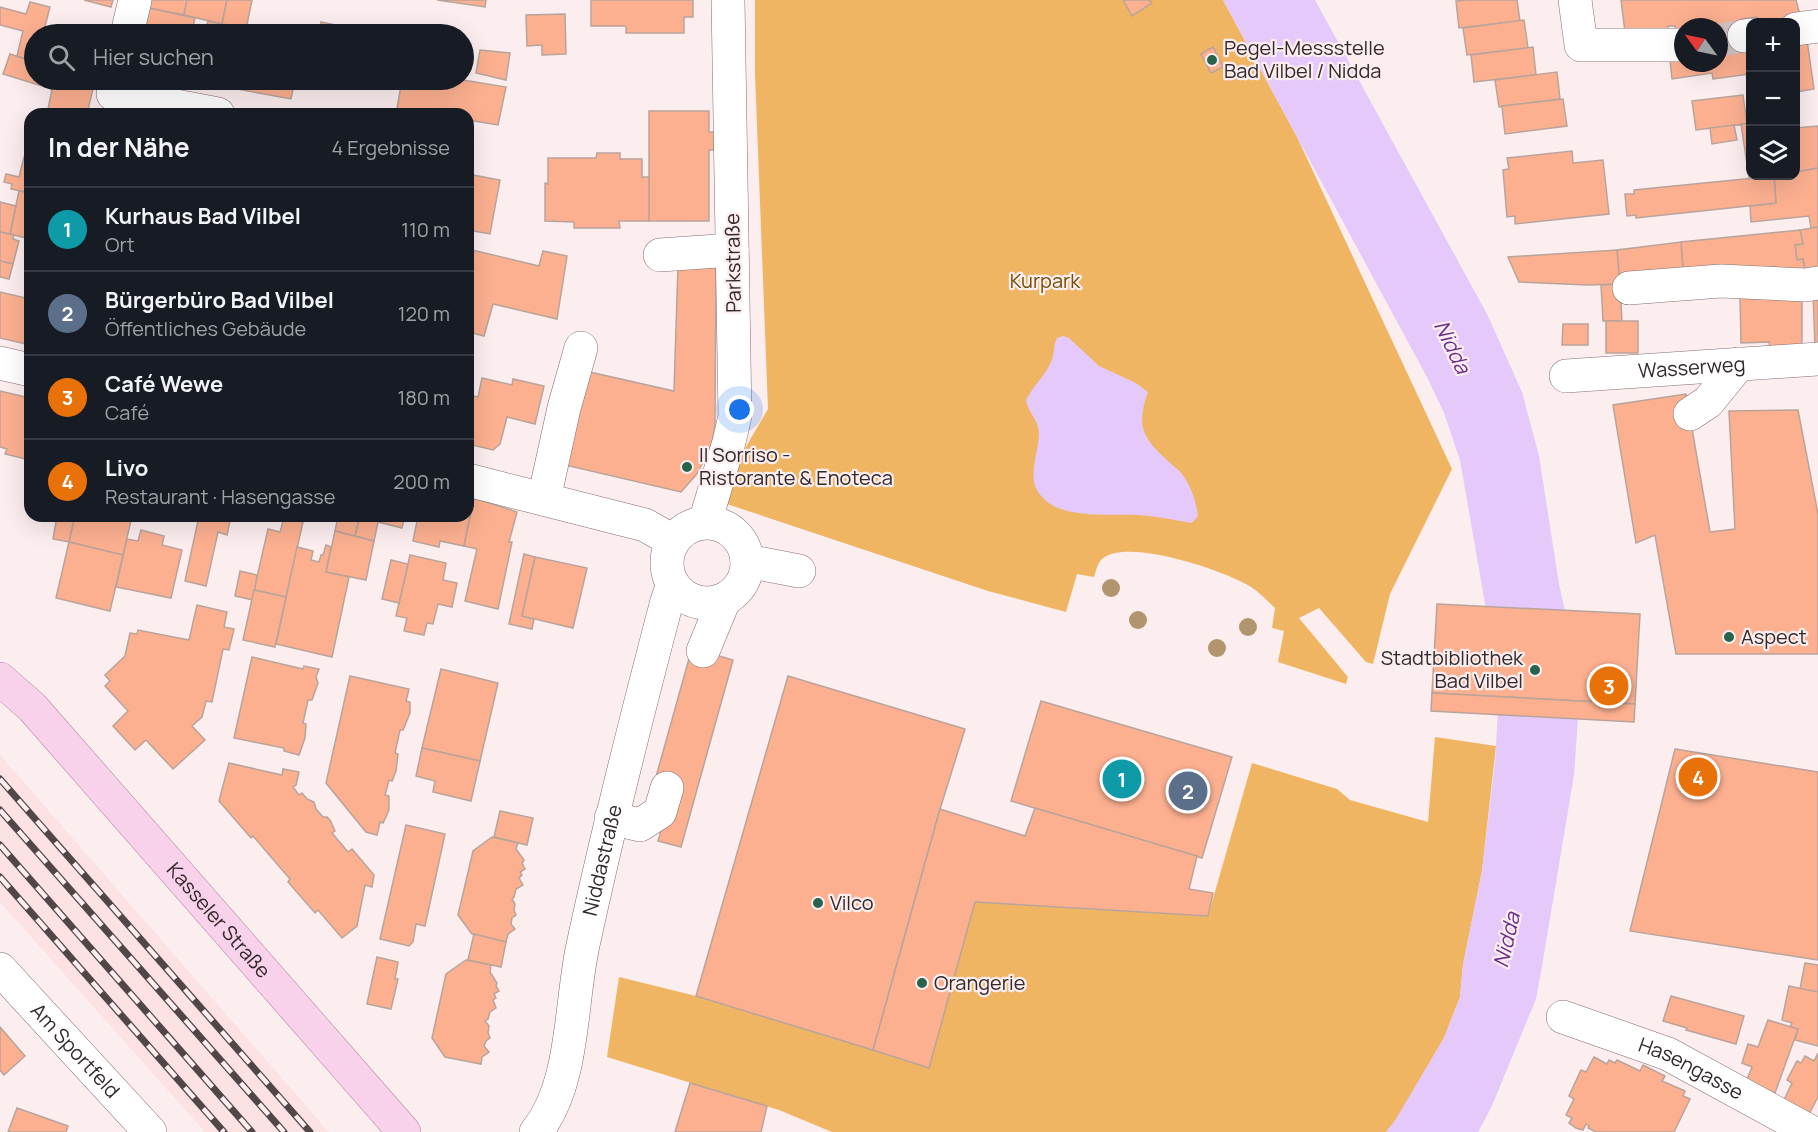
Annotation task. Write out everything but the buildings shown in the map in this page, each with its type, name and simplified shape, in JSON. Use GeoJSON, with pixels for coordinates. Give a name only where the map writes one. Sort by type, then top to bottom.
{"type":"FeatureCollection","features":[{"type":"Feature","properties":{"kind":"main road","name":"Kasseler Straße"},"geometry":{"type":"LineString","coordinates":[[0,660],[10,671],[32,707]]}},
{"type":"Feature","properties":{"kind":"main road","name":"Kasseler Straße"},"geometry":{"type":"LineString","coordinates":[[0,679],[32,707],[404,1132]]}},
{"type":"Feature","properties":{"kind":"street"},"geometry":{"type":"LineString","coordinates":[[129,24],[135,0]]}},
{"type":"Feature","properties":{"kind":"street","name":"Parkstraße"},"geometry":{"type":"LineString","coordinates":[[705,522],[735,416],[728,0]]}},
{"type":"Feature","properties":{"kind":"street"},"geometry":{"type":"LineString","coordinates":[[1575,0],[1581,45],[1674,45]]}},
{"type":"Feature","properties":{"kind":"street"},"geometry":{"type":"LineString","coordinates":[[1800,28],[1818,26]]}},
{"type":"Feature","properties":{"kind":"street"},"geometry":{"type":"LineString","coordinates":[[112,96],[183,108]]}},
{"type":"Feature","properties":{"kind":"street"},"geometry":{"type":"LineString","coordinates":[[660,255],[732,250]]}},
{"type":"Feature","properties":{"kind":"street"},"geometry":{"type":"LineString","coordinates":[[1629,288],[1721,281],[1805,285],[1818,283]]}},
{"type":"Feature","properties":{"kind":"street"},"geometry":{"type":"LineString","coordinates":[[544,499],[564,408],[581,348]]}},
{"type":"Feature","properties":{"kind":"street","name":"Wasserweg"},"geometry":{"type":"LineString","coordinates":[[1566,376],[1818,359]]}},
{"type":"Feature","properties":{"kind":"street"},"geometry":{"type":"LineString","coordinates":[[0,363],[24,369]]}},
{"type":"Feature","properties":{"kind":"street"},"geometry":{"type":"LineString","coordinates":[[1690,414],[1708,402],[1739,364]]}},
{"type":"Feature","properties":{"kind":"street"},"geometry":{"type":"LineString","coordinates":[[474,482],[645,525],[673,541]]}},
{"type":"Feature","properties":{"kind":"street"},"geometry":{"type":"LineString","coordinates":[[705,522],[721,524],[734,532],[743,545],[747,561],[745,576],[737,590],[724,600],[708,603],[693,601],[672,587],[666,564],[668,549],[677,535],[689,526],[705,522]]}},
{"type":"Feature","properties":{"kind":"street"},"geometry":{"type":"LineString","coordinates":[[747,561],[799,571]]}},
{"type":"Feature","properties":{"kind":"street","name":"Niddastraße"},"geometry":{"type":"LineString","coordinates":[[536,1132],[548,1113],[563,1070],[582,950],[611,818],[672,587]]}},
{"type":"Feature","properties":{"kind":"street"},"geometry":{"type":"LineString","coordinates":[[703,651],[724,600]]}},
{"type":"Feature","properties":{"kind":"street"},"geometry":{"type":"LineString","coordinates":[[611,818],[640,825],[660,812],[667,788]]}},
{"type":"Feature","properties":{"kind":"street","name":"Am Sportfeld"},"geometry":{"type":"LineString","coordinates":[[0,969],[150,1132]]}},
{"type":"Feature","properties":{"kind":"street","name":"Hasengasse"},"geometry":{"type":"LineString","coordinates":[[1563,1017],[1668,1054],[1811,1132]]}},
{"type":"Feature","properties":{"kind":"shaded area"},"geometry":{"type":"Polygon","coordinates":[[[0,755],[329,1132],[205,1132],[0,902],[0,755]]]}},
{"type":"Feature","properties":{"kind":"green space","name":"Kurpark"},"geometry":{"type":"Polygon","coordinates":[[[755,0],[1223,0],[1297,137],[1452,469],[1390,594],[1373,664],[1366,662],[1319,608],[1299,618],[1348,677],[1346,684],[1278,662],[1284,631],[1272,628],[1275,608],[1254,589],[1238,580],[1175,558],[1131,552],[1113,554],[1101,560],[1094,577],[1077,574],[1066,612],[988,591],[715,500],[768,409],[755,74],[755,0]]]}},
{"type":"Feature","properties":{"kind":"green space"},"geometry":{"type":"Polygon","coordinates":[[[1435,737],[1496,746],[1482,871],[1463,965],[1460,997],[1444,1038],[1396,1120],[1386,1132],[832,1132],[779,1110],[607,1057],[619,977],[696,996],[929,1067],[975,902],[1208,916],[1252,763],[1337,789],[1350,800],[1428,822],[1435,737]]]}},
{"type":"Feature","properties":{"kind":"water","name":"Nidda"},"geometry":{"type":"Polygon","coordinates":[[[1223,0],[1315,0],[1487,314],[1522,392],[1539,456],[1559,584],[1577,666],[1578,719],[1574,775],[1536,999],[1491,1108],[1478,1132],[1386,1132],[1444,1038],[1460,997],[1463,965],[1482,871],[1495,763],[1498,710],[1492,644],[1460,460],[1444,413],[1428,379],[1223,0]]]}},
{"type":"Feature","properties":{"kind":"water"},"geometry":{"type":"Polygon","coordinates":[[[1063,336],[1069,338],[1099,366],[1136,383],[1148,392],[1142,414],[1144,431],[1152,445],[1180,472],[1188,484],[1198,516],[1192,523],[1158,517],[1097,515],[1067,511],[1044,499],[1036,488],[1034,475],[1039,428],[1026,400],[1052,359],[1057,338],[1063,336]]]}},
{"type":"Feature","properties":{"kind":"tunnel"},"geometry":{"type":"LineString","coordinates":[[1728,39],[1744,36]]}},
{"type":"Feature","properties":{"kind":"railway"},"geometry":{"type":"LineString","coordinates":[[0,779],[310,1132]]}},
{"type":"Feature","properties":{"kind":"railway"},"geometry":{"type":"LineString","coordinates":[[0,810],[284,1132]]}},
{"type":"Feature","properties":{"kind":"railway"},"geometry":{"type":"LineString","coordinates":[[0,845],[252,1132]]}},
{"type":"Feature","properties":{"kind":"railway"},"geometry":{"type":"LineString","coordinates":[[0,877],[224,1132]]}},
{"type":"Feature","properties":{"kind":"place","name":"Pegel-Messstelle Bad Vilbel / Nidda"},"geometry":{"type":"Point","coordinates":[1212,60]}},
{"type":"Feature","properties":{"kind":"place","name":"Il Sorriso - Ristorante & Enoteca"},"geometry":{"type":"Point","coordinates":[687,467]}},
{"type":"Feature","properties":{"kind":"place","name":"Aspect"},"geometry":{"type":"Point","coordinates":[1729,637]}},
{"type":"Feature","properties":{"kind":"place","name":"Stadtbibliothek Bad Vilbel"},"geometry":{"type":"Point","coordinates":[1535,670]}},
{"type":"Feature","properties":{"kind":"place","name":"Café Wewe"},"geometry":{"type":"Point","coordinates":[1609,686]}},
{"type":"Feature","properties":{"kind":"place","name":"Livo"},"geometry":{"type":"Point","coordinates":[1698,777]}},
{"type":"Feature","properties":{"kind":"place","name":"Kurhaus Bad Vilbel"},"geometry":{"type":"Point","coordinates":[1122,779]}},
{"type":"Feature","properties":{"kind":"place","name":"Bürgerbüro Bad Vilbel"},"geometry":{"type":"Point","coordinates":[1188,791]}},
{"type":"Feature","properties":{"kind":"place","name":"Vilco"},"geometry":{"type":"Point","coordinates":[818,903]}},
{"type":"Feature","properties":{"kind":"place","name":"Orangerie"},"geometry":{"type":"Point","coordinates":[922,983]}}]}
